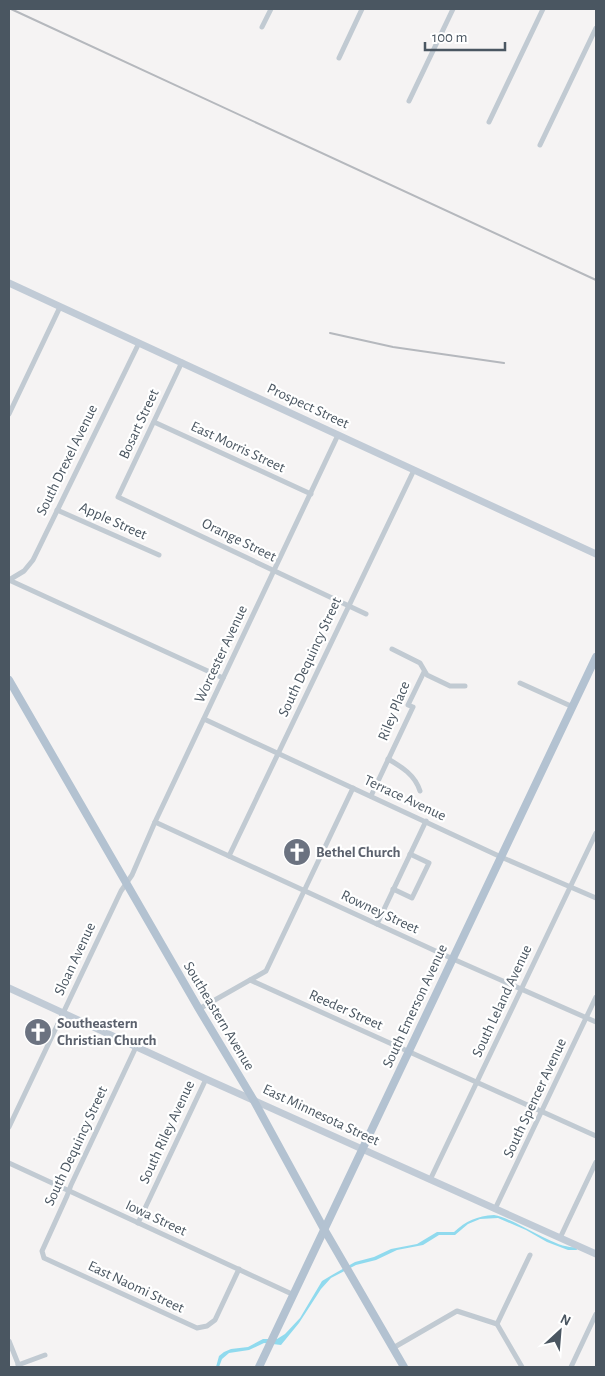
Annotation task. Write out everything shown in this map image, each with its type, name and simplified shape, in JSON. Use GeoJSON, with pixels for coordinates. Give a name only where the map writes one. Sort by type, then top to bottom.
{"type":"FeatureCollection","features":[{"type":"Feature","properties":{"kind":"main road","name":"South Emerson Avenue"},"geometry":{"type":"LineString","coordinates":[[259,1367],[596,659]]}},
{"type":"Feature","properties":{"kind":"main road","name":"Southeastern Avenue"},"geometry":{"type":"LineString","coordinates":[[9,680],[198,1009],[253,1099],[324,1229],[404,1367]]}},
{"type":"Feature","properties":{"kind":"street"},"geometry":{"type":"LineString","coordinates":[[262,27],[271,9]]}},
{"type":"Feature","properties":{"kind":"street"},"geometry":{"type":"LineString","coordinates":[[339,58],[362,9]]}},
{"type":"Feature","properties":{"kind":"street"},"geometry":{"type":"LineString","coordinates":[[409,100],[453,9]]}},
{"type":"Feature","properties":{"kind":"street"},"geometry":{"type":"LineString","coordinates":[[488,122],[543,9]]}},
{"type":"Feature","properties":{"kind":"street"},"geometry":{"type":"LineString","coordinates":[[540,145],[596,28]]}},
{"type":"Feature","properties":{"kind":"street","name":"Prospect Street"},"geometry":{"type":"LineString","coordinates":[[9,283],[596,554]]}},
{"type":"Feature","properties":{"kind":"street"},"geometry":{"type":"LineString","coordinates":[[9,414],[60,307]]}},
{"type":"Feature","properties":{"kind":"street","name":"South Drexel Avenue"},"geometry":{"type":"LineString","coordinates":[[9,580],[22,573],[31,564],[138,343]]}},
{"type":"Feature","properties":{"kind":"street","name":"Bosart Street"},"geometry":{"type":"LineString","coordinates":[[118,497],[182,362]]}},
{"type":"Feature","properties":{"kind":"street","name":"East Morris Street"},"geometry":{"type":"LineString","coordinates":[[154,422],[311,494]]}},
{"type":"Feature","properties":{"kind":"street","name":"Worcester Avenue"},"geometry":{"type":"LineString","coordinates":[[126,884],[132,875],[155,822],[338,435]]}},
{"type":"Feature","properties":{"kind":"street","name":"South Dequincy Street"},"geometry":{"type":"LineString","coordinates":[[229,856],[414,470]]}},
{"type":"Feature","properties":{"kind":"street","name":"Orange Street"},"geometry":{"type":"LineString","coordinates":[[118,497],[366,614]]}},
{"type":"Feature","properties":{"kind":"street","name":"Apple Street"},"geometry":{"type":"LineString","coordinates":[[57,510],[158,555]]}},
{"type":"Feature","properties":{"kind":"street"},"geometry":{"type":"LineString","coordinates":[[9,580],[223,678]]}},
{"type":"Feature","properties":{"kind":"street","name":"Riley Place"},"geometry":{"type":"LineString","coordinates":[[392,649],[420,663],[427,676],[446,685],[465,686]]}},
{"type":"Feature","properties":{"kind":"street","name":"Riley Place"},"geometry":{"type":"LineString","coordinates":[[371,796],[413,707],[408,705],[424,672]]}},
{"type":"Feature","properties":{"kind":"street"},"geometry":{"type":"LineString","coordinates":[[520,683],[572,707]]}},
{"type":"Feature","properties":{"kind":"street","name":"Terrace Avenue"},"geometry":{"type":"LineString","coordinates":[[204,719],[596,898]]}},
{"type":"Feature","properties":{"kind":"street","name":"Riley Place"},"geometry":{"type":"LineString","coordinates":[[388,760],[406,769],[418,785],[420,791]]}},
{"type":"Feature","properties":{"kind":"street"},"geometry":{"type":"LineString","coordinates":[[418,785],[424,783]]}},
{"type":"Feature","properties":{"kind":"street"},"geometry":{"type":"LineString","coordinates":[[198,1009],[266,971],[353,788]]}},
{"type":"Feature","properties":{"kind":"street"},"geometry":{"type":"LineString","coordinates":[[377,924],[426,821]]}},
{"type":"Feature","properties":{"kind":"street","name":"Rowney Street"},"geometry":{"type":"LineString","coordinates":[[155,822],[453,959],[596,1022]]}},
{"type":"Feature","properties":{"kind":"street","name":"South Leland Avenue"},"geometry":{"type":"LineString","coordinates":[[430,1180],[596,833]]}},
{"type":"Feature","properties":{"kind":"street"},"geometry":{"type":"LineString","coordinates":[[393,890],[412,898],[429,862],[410,854]]}},
{"type":"Feature","properties":{"kind":"street","name":"Sloan Avenue"},"geometry":{"type":"LineString","coordinates":[[9,1128],[126,884]]}},
{"type":"Feature","properties":{"kind":"street","name":"Reeder Street"},"geometry":{"type":"LineString","coordinates":[[250,980],[596,1136]]}},
{"type":"Feature","properties":{"kind":"street","name":"East Minnesota Street"},"geometry":{"type":"LineString","coordinates":[[9,988],[206,1079],[596,1254]]}},
{"type":"Feature","properties":{"kind":"street","name":"South Spencer Avenue"},"geometry":{"type":"LineString","coordinates":[[496,1209],[596,997]]}},
{"type":"Feature","properties":{"kind":"street","name":"South Dequincy Street"},"geometry":{"type":"LineString","coordinates":[[42,1256],[42,1251],[136,1047]]}},
{"type":"Feature","properties":{"kind":"street","name":"South Riley Avenue"},"geometry":{"type":"LineString","coordinates":[[138,1223],[206,1079]]}},
{"type":"Feature","properties":{"kind":"street"},"geometry":{"type":"LineString","coordinates":[[560,1238],[596,1162]]}},
{"type":"Feature","properties":{"kind":"street","name":"Iowa Street"},"geometry":{"type":"LineString","coordinates":[[9,1163],[294,1295]]}},
{"type":"Feature","properties":{"kind":"street"},"geometry":{"type":"LineString","coordinates":[[497,1324],[530,1255]]}},
{"type":"Feature","properties":{"kind":"street","name":"East Naomi Street"},"geometry":{"type":"LineString","coordinates":[[42,1256],[192,1327],[199,1328],[213,1322],[239,1270]]}},
{"type":"Feature","properties":{"kind":"street"},"geometry":{"type":"LineString","coordinates":[[393,1348],[457,1311],[497,1324],[522,1367]]}},
{"type":"Feature","properties":{"kind":"street"},"geometry":{"type":"LineString","coordinates":[[571,1367],[596,1314]]}},
{"type":"Feature","properties":{"kind":"street"},"geometry":{"type":"LineString","coordinates":[[9,1341],[19,1366],[45,1355]]}},
{"type":"Feature","properties":{"kind":"water"},"geometry":{"type":"Polygon","coordinates":[[[494,1215],[514,1222],[558,1244],[576,1247],[577,1250],[568,1250],[547,1242],[526,1230],[498,1218],[480,1219],[468,1224],[455,1235],[439,1235],[423,1245],[397,1250],[376,1260],[356,1265],[331,1278],[281,1345],[264,1343],[249,1350],[229,1353],[222,1359],[219,1367],[216,1367],[219,1356],[224,1352],[231,1349],[248,1347],[263,1339],[277,1339],[285,1334],[300,1318],[322,1281],[355,1262],[374,1257],[391,1249],[417,1244],[437,1232],[454,1232],[472,1220],[494,1215]]]}},
{"type":"Feature","properties":{"kind":"railway"},"geometry":{"type":"LineString","coordinates":[[11,9],[596,280]]}},
{"type":"Feature","properties":{"kind":"railway"},"geometry":{"type":"LineString","coordinates":[[330,333],[393,347],[504,363]]}},
{"type":"Feature","properties":{"kind":"place","name":"Bethel Church"},"geometry":{"type":"Point","coordinates":[297,852]}},
{"type":"Feature","properties":{"kind":"place","name":"Southeastern Christian Church"},"geometry":{"type":"Point","coordinates":[38,1032]}}]}
